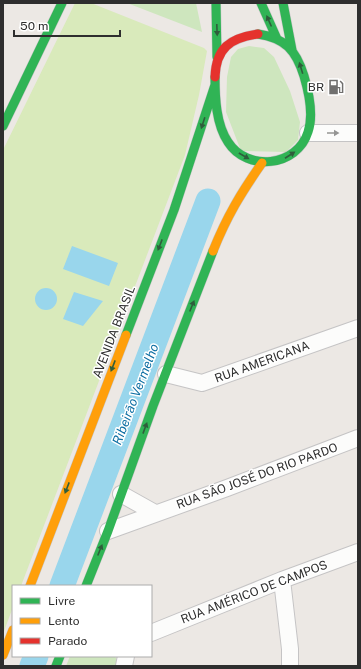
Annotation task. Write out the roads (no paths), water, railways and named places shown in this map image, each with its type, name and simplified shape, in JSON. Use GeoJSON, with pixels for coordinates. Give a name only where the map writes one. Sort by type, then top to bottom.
{"type":"FeatureCollection","features":[{"type":"Feature","properties":{"kind":"main road"},"geometry":{"type":"LineString","coordinates":[[3,126],[62,3]]}},
{"type":"Feature","properties":{"kind":"main road","name":"AVENIDA BRASIL"},"geometry":{"type":"LineString","coordinates":[[216,3],[218,57],[215,101],[219,122],[227,142],[242,156],[252,161],[262,163],[277,161],[290,156],[304,142],[308,133]]}},
{"type":"Feature","properties":{"kind":"main road"},"geometry":{"type":"LineString","coordinates":[[261,3],[277,39]]}},
{"type":"Feature","properties":{"kind":"main road"},"geometry":{"type":"LineString","coordinates":[[283,3],[292,50]]}},
{"type":"Feature","properties":{"kind":"main road"},"geometry":{"type":"LineString","coordinates":[[218,57],[223,49],[239,38],[258,34],[268,35],[285,43],[298,58],[301,67],[310,120],[308,133]]}},
{"type":"Feature","properties":{"kind":"main road","name":"AVENIDA BRASIL"},"geometry":{"type":"LineString","coordinates":[[30,585],[174,210],[215,85]]}},
{"type":"Feature","properties":{"kind":"main road"},"geometry":{"type":"LineString","coordinates":[[86,585],[166,374],[228,217],[242,191],[262,163]]}},
{"type":"Feature","properties":{"kind":"main road"},"geometry":{"type":"LineString","coordinates":[[3,655],[12,632]]}},
{"type":"Feature","properties":{"kind":"street"},"geometry":{"type":"LineString","coordinates":[[308,133],[358,133]]}},
{"type":"Feature","properties":{"kind":"street","name":"RUA AMERICANA"},"geometry":{"type":"LineString","coordinates":[[166,374],[202,384],[358,328]]}},
{"type":"Feature","properties":{"kind":"street","name":"RUA SÃO JOSÉ DO RIO PARDO"},"geometry":{"type":"LineString","coordinates":[[108,531],[358,438]]}},
{"type":"Feature","properties":{"kind":"street"},"geometry":{"type":"LineString","coordinates":[[121,494],[155,513]]}},
{"type":"Feature","properties":{"kind":"street","name":"RUA AMÉRICO DE CAMPOS"},"geometry":{"type":"LineString","coordinates":[[152,633],[282,580],[358,552]]}},
{"type":"Feature","properties":{"kind":"street"},"geometry":{"type":"LineString","coordinates":[[282,580],[290,649],[290,666]]}},
{"type":"Feature","properties":{"kind":"water"},"geometry":{"type":"Polygon","coordinates":[[[72,246],[118,263],[109,286],[63,269],[72,246]]]}},
{"type":"Feature","properties":{"kind":"water"},"geometry":{"type":"Polygon","coordinates":[[[46,288],[54,291],[57,299],[54,307],[46,310],[38,307],[35,299],[38,291],[46,288]]]}},
{"type":"Feature","properties":{"kind":"water"},"geometry":{"type":"Polygon","coordinates":[[[74,292],[103,301],[83,326],[63,319],[74,292]]]}},
{"type":"Feature","properties":{"kind":"waterway","name":"Ribeirão Vermelho"},"geometry":{"type":"LineString","coordinates":[[62,585],[208,201]]}},
{"type":"Feature","properties":{"kind":"waterway","name":"Ribeirão Vermelho"},"geometry":{"type":"LineString","coordinates":[[32,666],[36,657]]}},
{"type":"Feature","properties":{"kind":"place","name":"BR"},"geometry":{"type":"Point","coordinates":[336,87]}}]}
